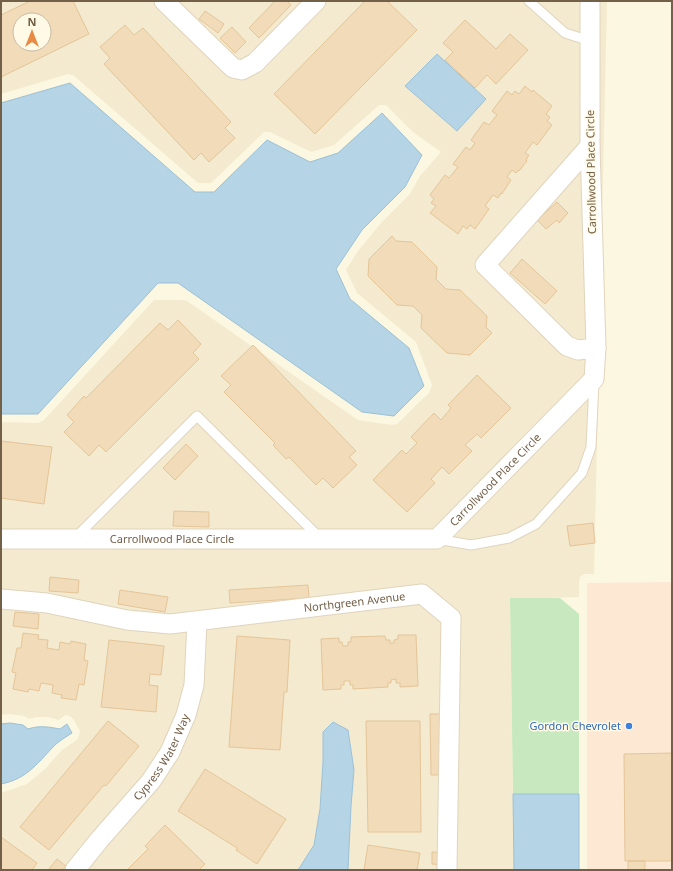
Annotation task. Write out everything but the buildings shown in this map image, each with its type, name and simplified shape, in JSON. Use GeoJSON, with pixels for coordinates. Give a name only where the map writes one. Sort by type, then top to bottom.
{"type":"FeatureCollection","features":[{"type":"Feature","properties":{"kind":"street"},"geometry":{"type":"LineString","coordinates":[[164,1],[233,68],[242,70],[255,63],[316,1]]}},
{"type":"Feature","properties":{"kind":"street","name":"Carrollwood Place Circle"},"geometry":{"type":"LineString","coordinates":[[1,539],[437,539],[594,379],[596,348],[590,146],[590,1]]}},
{"type":"Feature","properties":{"kind":"street"},"geometry":{"type":"LineString","coordinates":[[590,146],[485,265],[567,346],[578,350],[596,348]]}},
{"type":"Feature","properties":{"kind":"street","name":"Northgreen Avenue"},"geometry":{"type":"LineString","coordinates":[[1,599],[48,603],[127,620],[170,624],[197,622],[422,594],[451,618],[447,870]]}},
{"type":"Feature","properties":{"kind":"street","name":"Cypress Water Way"},"geometry":{"type":"LineString","coordinates":[[75,870],[151,781],[170,752],[186,715],[194,685],[197,622]]}},
{"type":"Feature","properties":{"kind":"lane"},"geometry":{"type":"LineString","coordinates":[[528,1],[565,33],[590,40]]}},
{"type":"Feature","properties":{"kind":"lane"},"geometry":{"type":"LineString","coordinates":[[437,539],[471,545],[509,538],[536,524],[582,473],[591,447],[594,379]]}},
{"type":"Feature","properties":{"kind":"lane"},"geometry":{"type":"LineString","coordinates":[[73,540],[197,416],[322,539]]}},
{"type":"Feature","properties":{"kind":"shaded area"},"geometry":{"type":"Polygon","coordinates":[[[1,1],[581,1],[580,67],[598,67],[600,1],[607,1],[594,574],[584,574],[580,577],[579,597],[510,599],[514,870],[348,870],[354,770],[323,732],[320,809],[314,845],[298,870],[1,870],[1,793],[27,784],[45,769],[62,750],[78,739],[80,731],[70,716],[65,715],[59,720],[47,717],[36,717],[29,719],[24,716],[9,714],[1,715],[1,422],[38,423],[44,420],[154,300],[187,301],[358,420],[392,425],[397,424],[429,393],[432,385],[416,342],[357,293],[346,270],[358,251],[381,223],[410,194],[420,176],[441,152],[413,132],[387,106],[379,105],[334,145],[311,152],[270,132],[264,132],[211,183],[198,183],[73,75],[68,74],[1,94],[1,1]]]}},
{"type":"Feature","properties":{"kind":"shaded area","name":"Gordon Chevrolet"},"geometry":{"type":"Polygon","coordinates":[[[672,582],[672,870],[587,870],[587,583],[672,582]]]}},
{"type":"Feature","properties":{"kind":"green space"},"geometry":{"type":"Polygon","coordinates":[[[510,598],[560,598],[579,614],[579,794],[513,794],[510,598]]]}},
{"type":"Feature","properties":{"kind":"water"},"geometry":{"type":"Polygon","coordinates":[[[437,54],[486,99],[457,131],[405,86],[437,54]]]}},
{"type":"Feature","properties":{"kind":"water"},"geometry":{"type":"Polygon","coordinates":[[[70,83],[195,192],[214,192],[267,140],[310,162],[338,153],[382,113],[422,155],[405,187],[362,230],[336,269],[350,299],[409,348],[424,386],[394,416],[362,412],[178,283],[158,283],[38,414],[1,414],[1,103],[70,83]]]}},
{"type":"Feature","properties":{"kind":"water"},"geometry":{"type":"Polygon","coordinates":[[[333,722],[348,730],[354,770],[348,870],[298,870],[314,845],[320,809],[323,732],[333,722]]]}},
{"type":"Feature","properties":{"kind":"water"},"geometry":{"type":"Polygon","coordinates":[[[10,723],[23,725],[28,729],[48,727],[60,729],[67,724],[72,733],[56,744],[26,774],[10,782],[1,784],[1,724],[10,723]]]}},
{"type":"Feature","properties":{"kind":"water"},"geometry":{"type":"Polygon","coordinates":[[[513,794],[579,794],[579,870],[514,870],[513,794]]]}},
{"type":"Feature","properties":{"kind":"place","name":"Gordon Chevrolet"},"geometry":{"type":"Point","coordinates":[629,726]}}]}
